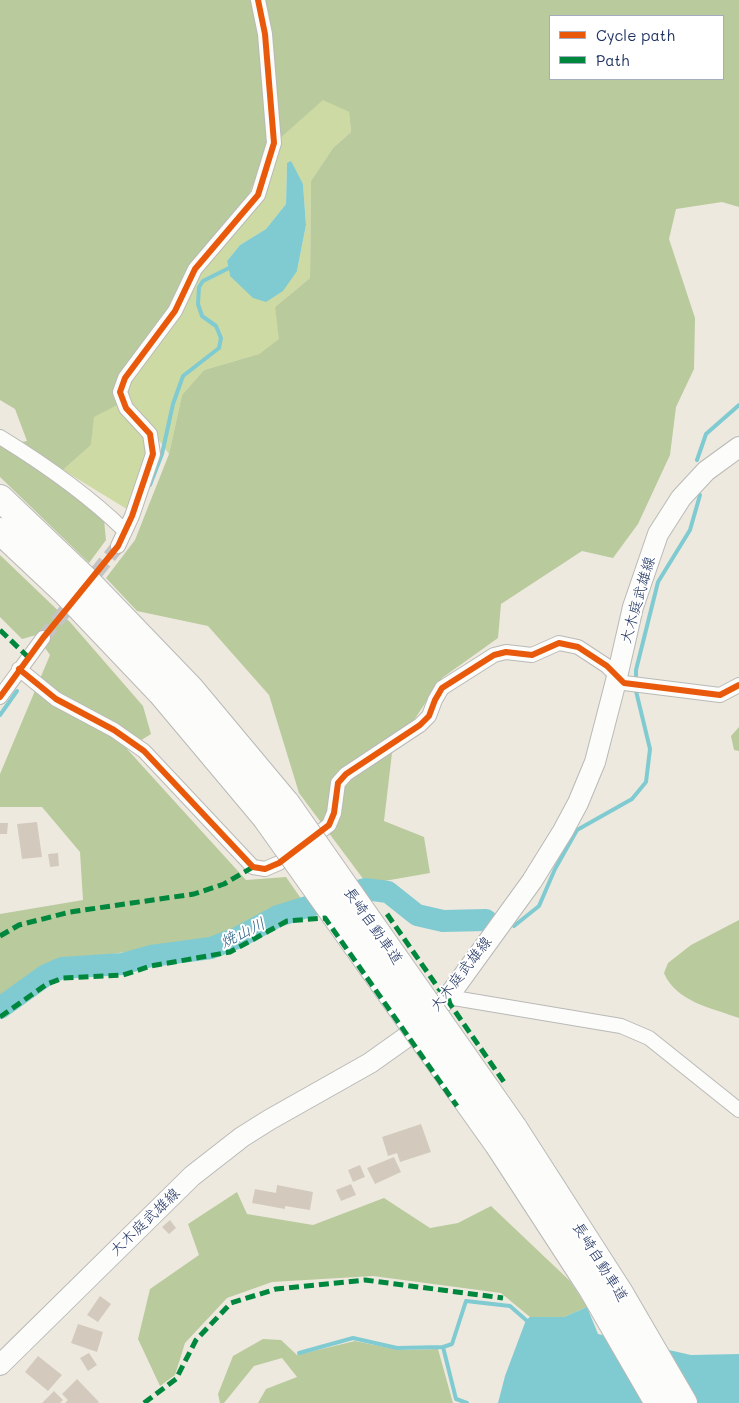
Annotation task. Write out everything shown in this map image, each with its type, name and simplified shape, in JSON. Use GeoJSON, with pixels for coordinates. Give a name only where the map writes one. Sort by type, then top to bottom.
{"type":"FeatureCollection","features":[{"type":"Feature","properties":{"kind":"highway","name":"長崎自動車道"},"geometry":{"type":"LineString","coordinates":[[0,498],[87,581],[191,688],[507,1137],[620,1293],[684,1403]]}},
{"type":"Feature","properties":{"kind":"highway","name":"長崎自動車道"},"geometry":{"type":"LineString","coordinates":[[0,531],[65,592],[276,810]]}},
{"type":"Feature","properties":{"kind":"highway","name":"長崎自動車道"},"geometry":{"type":"LineString","coordinates":[[507,1137],[658,1403]]}},
{"type":"Feature","properties":{"kind":"main road","name":"大木庭武雄線"},"geometry":{"type":"LineString","coordinates":[[0,1365],[192,1176],[242,1137],[370,1063],[408,1036],[448,996],[532,881],[567,824],[578,802],[630,682],[633,607],[658,534],[681,498],[706,471],[739,447]]}},
{"type":"Feature","properties":{"kind":"street"},"geometry":{"type":"LineString","coordinates":[[118,546],[132,516],[153,454],[150,434],[126,408],[120,392],[126,378],[175,311],[195,269],[258,195],[274,144],[264,34],[258,0]]}},
{"type":"Feature","properties":{"kind":"street"},"geometry":{"type":"LineString","coordinates":[[0,437],[32,457],[98,506],[124,530]]}},
{"type":"Feature","properties":{"kind":"street"},"geometry":{"type":"LineString","coordinates":[[0,696],[43,638]]}},
{"type":"Feature","properties":{"kind":"street"},"geometry":{"type":"LineString","coordinates":[[19,669],[56,699],[114,730],[144,751],[253,867],[265,869],[279,863],[329,825],[334,814],[338,783],[346,774],[420,726],[429,716],[442,688],[494,655],[506,652],[532,654],[560,643],[578,647],[630,682],[720,695],[739,685]]}},
{"type":"Feature","properties":{"kind":"street"},"geometry":{"type":"LineString","coordinates":[[448,996],[621,1026],[649,1038],[739,1110]]}},
{"type":"Feature","properties":{"kind":"green space"},"geometry":{"type":"Polygon","coordinates":[[[0,0],[739,0],[739,207],[722,202],[676,209],[669,239],[695,318],[694,369],[676,407],[670,455],[638,524],[613,558],[582,551],[501,604],[498,638],[442,678],[392,753],[384,821],[424,837],[430,873],[367,884],[299,793],[269,695],[208,626],[137,611],[106,578],[135,540],[169,454],[182,395],[204,370],[259,354],[279,339],[275,307],[310,278],[311,181],[333,148],[351,132],[349,112],[323,100],[268,149],[247,199],[187,268],[167,310],[116,385],[117,405],[94,417],[91,445],[54,478],[104,520],[106,540],[89,563],[0,477],[0,446],[27,441],[15,409],[0,400],[0,0]]]}},
{"type":"Feature","properties":{"kind":"green space"},"geometry":{"type":"Polygon","coordinates":[[[323,99],[349,112],[351,132],[333,148],[311,181],[310,278],[275,307],[280,339],[259,354],[204,370],[182,395],[169,454],[137,410],[118,406],[146,436],[148,453],[130,511],[63,470],[91,445],[93,417],[167,310],[187,268],[247,199],[268,149],[323,99]],[[287,163],[286,204],[266,229],[240,245],[227,261],[230,276],[297,271],[306,225],[303,184],[287,163]]]}},
{"type":"Feature","properties":{"kind":"green space"},"geometry":{"type":"Polygon","coordinates":[[[0,555],[70,622],[143,706],[151,734],[127,749],[246,880],[286,877],[302,900],[227,937],[58,962],[0,1001],[0,914],[83,900],[80,852],[42,807],[0,807],[0,774],[50,655],[36,635],[22,639],[0,617],[0,555]]]}},
{"type":"Feature","properties":{"kind":"green space"},"geometry":{"type":"Polygon","coordinates":[[[739,727],[739,751],[734,750],[731,736],[739,727]]]}},
{"type":"Feature","properties":{"kind":"green space"},"geometry":{"type":"Polygon","coordinates":[[[739,920],[739,1018],[696,1003],[686,997],[677,991],[664,973],[668,963],[691,945],[739,920]]]}},
{"type":"Feature","properties":{"kind":"green space"},"geometry":{"type":"Polygon","coordinates":[[[237,1192],[247,1214],[313,1225],[384,1198],[430,1228],[458,1223],[491,1206],[570,1281],[587,1307],[564,1317],[530,1317],[501,1293],[373,1276],[272,1282],[227,1298],[185,1343],[175,1375],[160,1386],[138,1339],[150,1289],[199,1255],[188,1224],[237,1192]]]}},
{"type":"Feature","properties":{"kind":"green space"},"geometry":{"type":"Polygon","coordinates":[[[263,1339],[281,1340],[297,1355],[355,1341],[399,1350],[438,1349],[453,1403],[258,1403],[266,1389],[297,1377],[282,1358],[254,1366],[224,1403],[220,1403],[218,1394],[233,1356],[263,1339]]]}},
{"type":"Feature","properties":{"kind":"water"},"geometry":{"type":"Polygon","coordinates":[[[291,161],[303,184],[306,225],[297,271],[283,291],[266,302],[253,298],[230,276],[227,261],[240,245],[266,229],[286,204],[287,163],[291,161]]]}},
{"type":"Feature","properties":{"kind":"water"},"geometry":{"type":"Polygon","coordinates":[[[587,1307],[598,1334],[691,1355],[739,1354],[739,1403],[498,1403],[505,1376],[526,1320],[530,1317],[564,1317],[587,1307]]]}},
{"type":"Feature","properties":{"kind":"building"},"geometry":{"type":"Polygon","coordinates":[[[37,822],[42,857],[22,859],[17,824],[37,822]]]}},
{"type":"Feature","properties":{"kind":"building"},"geometry":{"type":"Polygon","coordinates":[[[0,823],[8,823],[7,834],[0,834],[0,823]]]}},
{"type":"Feature","properties":{"kind":"building"},"geometry":{"type":"Polygon","coordinates":[[[58,853],[59,866],[50,867],[48,854],[58,853]]]}},
{"type":"Feature","properties":{"kind":"building"},"geometry":{"type":"Polygon","coordinates":[[[421,1124],[431,1152],[400,1162],[397,1153],[388,1156],[382,1137],[421,1124]]]}},
{"type":"Feature","properties":{"kind":"building"},"geometry":{"type":"Polygon","coordinates":[[[394,1157],[401,1172],[375,1184],[367,1168],[394,1157]]]}},
{"type":"Feature","properties":{"kind":"building"},"geometry":{"type":"Polygon","coordinates":[[[360,1165],[365,1177],[353,1182],[348,1170],[360,1165]]]}},
{"type":"Feature","properties":{"kind":"building"},"geometry":{"type":"Polygon","coordinates":[[[351,1184],[356,1195],[341,1201],[336,1190],[351,1184]]]}},
{"type":"Feature","properties":{"kind":"building"},"geometry":{"type":"Polygon","coordinates":[[[277,1185],[313,1192],[310,1210],[285,1206],[285,1209],[252,1203],[255,1189],[276,1193],[277,1185]]]}},
{"type":"Feature","properties":{"kind":"building"},"geometry":{"type":"Polygon","coordinates":[[[170,1220],[176,1228],[169,1234],[162,1227],[170,1220]]]}},
{"type":"Feature","properties":{"kind":"building"},"geometry":{"type":"Polygon","coordinates":[[[100,1296],[111,1304],[98,1322],[87,1315],[100,1296]]]}},
{"type":"Feature","properties":{"kind":"building"},"geometry":{"type":"Polygon","coordinates":[[[78,1324],[103,1332],[97,1352],[71,1343],[78,1324]]]}},
{"type":"Feature","properties":{"kind":"building"},"geometry":{"type":"Polygon","coordinates":[[[89,1353],[97,1365],[88,1371],[80,1358],[89,1353]]]}},
{"type":"Feature","properties":{"kind":"building"},"geometry":{"type":"Polygon","coordinates":[[[38,1356],[62,1375],[48,1391],[25,1372],[38,1356]]]}},
{"type":"Feature","properties":{"kind":"building"},"geometry":{"type":"Polygon","coordinates":[[[77,1379],[98,1403],[65,1403],[68,1400],[62,1394],[77,1379]]]}},
{"type":"Feature","properties":{"kind":"building"},"geometry":{"type":"Polygon","coordinates":[[[54,1391],[63,1400],[60,1403],[42,1403],[54,1391]]]}},
{"type":"Feature","properties":{"kind":"waterway"},"geometry":{"type":"LineString","coordinates":[[150,485],[162,454],[173,404],[183,376],[219,348],[221,338],[216,326],[202,316],[198,304],[199,287],[203,281],[229,268]]}},
{"type":"Feature","properties":{"kind":"waterway"},"geometry":{"type":"LineString","coordinates":[[697,460],[706,434],[739,405]]}},
{"type":"Feature","properties":{"kind":"waterway"},"geometry":{"type":"LineString","coordinates":[[514,926],[539,906],[555,869],[577,830],[632,799],[646,782],[650,749],[636,691],[636,670],[658,582],[690,530],[700,495]]}},
{"type":"Feature","properties":{"kind":"waterway"},"geometry":{"type":"LineString","coordinates":[[0,715],[17,691]]}},
{"type":"Feature","properties":{"kind":"waterway","name":"焼山川"},"geometry":{"type":"LineString","coordinates":[[0,1008],[46,975],[62,968],[122,964],[151,956],[211,948],[237,938],[278,916],[365,889],[388,892],[417,915],[443,921],[486,920]]}},
{"type":"Feature","properties":{"kind":"waterway"},"geometry":{"type":"LineString","coordinates":[[443,1347],[452,1344],[466,1301],[510,1306],[526,1320]]}},
{"type":"Feature","properties":{"kind":"waterway"},"geometry":{"type":"LineString","coordinates":[[299,1353],[353,1338],[397,1348],[443,1347],[456,1399],[467,1403]]}},
{"type":"Feature","properties":{"kind":"tunnel"},"geometry":{"type":"LineString","coordinates":[[43,638],[118,546]]}},
{"type":"Feature","properties":{"kind":"marked path"},"geometry":{"type":"LineString","coordinates":[[0,630],[28,657]]}},
{"type":"Feature","properties":{"kind":"marked path"},"geometry":{"type":"LineString","coordinates":[[0,936],[19,925],[70,912],[194,894],[224,884],[253,867]]}},
{"type":"Feature","properties":{"kind":"marked path"},"geometry":{"type":"LineString","coordinates":[[387,914],[439,989],[448,997],[450,1004],[506,1085]]}},
{"type":"Feature","properties":{"kind":"marked path"},"geometry":{"type":"LineString","coordinates":[[0,1017],[47,984],[63,978],[123,975],[151,966],[230,952],[287,921],[325,918],[457,1106]]}},
{"type":"Feature","properties":{"kind":"marked path"},"geometry":{"type":"LineString","coordinates":[[144,1403],[176,1379],[196,1340],[231,1303],[276,1289],[365,1280],[503,1298]]}},
{"type":"Feature","properties":{"kind":"cycle path"},"geometry":{"type":"LineString","coordinates":[[0,697],[43,638],[118,546],[132,516],[153,454],[150,434],[126,408],[120,392],[125,378],[175,311],[195,269],[258,195],[274,143],[265,34],[258,0]]}},
{"type":"Feature","properties":{"kind":"cycle path"},"geometry":{"type":"LineString","coordinates":[[19,669],[56,699],[114,730],[144,751],[253,867],[265,869],[279,863],[329,825],[334,813],[338,783],[346,774],[420,725],[429,716],[442,688],[494,655],[506,652],[532,655],[559,643],[578,647],[607,666],[624,683],[720,695],[739,685]]}}]}
